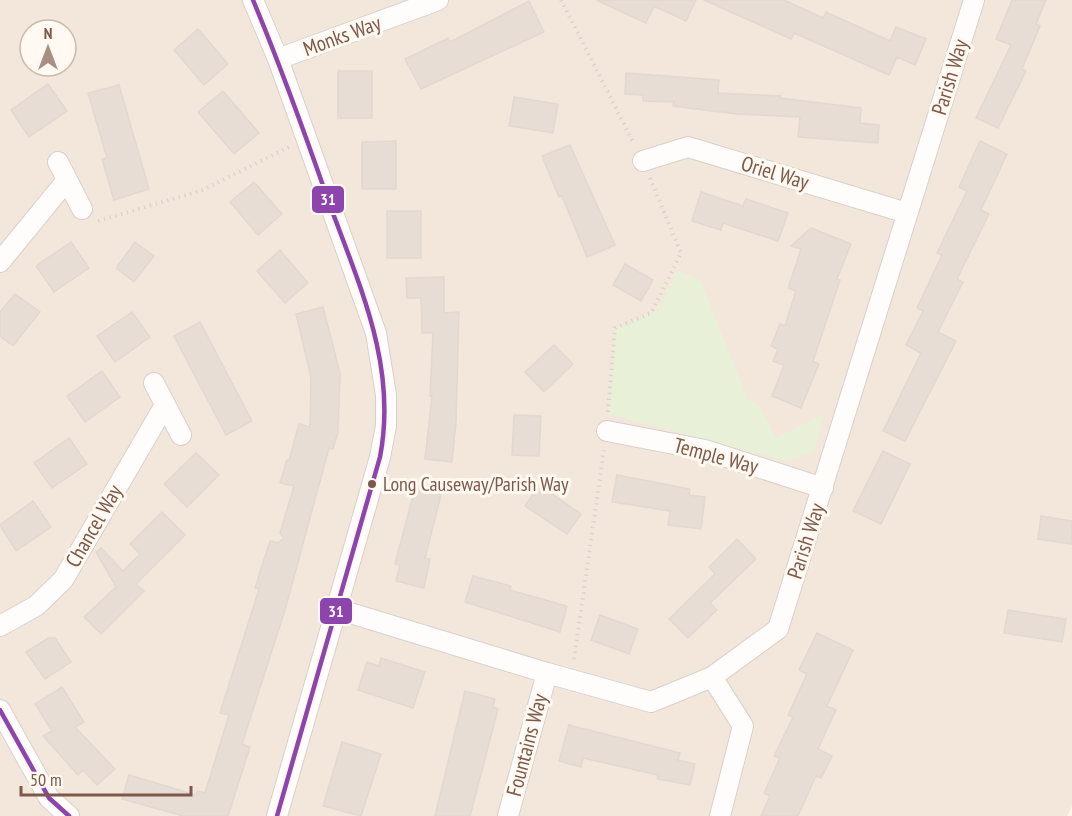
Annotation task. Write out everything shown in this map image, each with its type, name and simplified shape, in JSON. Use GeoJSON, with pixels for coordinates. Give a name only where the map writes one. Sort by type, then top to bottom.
{"type":"FeatureCollection","features":[{"type":"Feature","properties":{"kind":"street"},"geometry":{"type":"LineString","coordinates":[[253,0],[279,59],[376,333],[386,395],[386,426],[380,457],[277,816]]}},
{"type":"Feature","properties":{"kind":"street","name":"Monks Way"},"geometry":{"type":"LineString","coordinates":[[279,59],[438,0]]}},
{"type":"Feature","properties":{"kind":"street","name":"Parish Way"},"geometry":{"type":"LineString","coordinates":[[337,609],[651,702],[712,677],[778,629],[973,0]]}},
{"type":"Feature","properties":{"kind":"street","name":"Oriel Way"},"geometry":{"type":"LineString","coordinates":[[643,161],[688,147],[908,213]]}},
{"type":"Feature","properties":{"kind":"street"},"geometry":{"type":"LineString","coordinates":[[58,162],[82,209]]}},
{"type":"Feature","properties":{"kind":"street"},"geometry":{"type":"LineString","coordinates":[[0,262],[67,180]]}},
{"type":"Feature","properties":{"kind":"street"},"geometry":{"type":"LineString","coordinates":[[154,383],[181,435]]}},
{"type":"Feature","properties":{"kind":"street","name":"Chancel Way"},"geometry":{"type":"LineString","coordinates":[[0,626],[36,606],[63,580],[165,405]]}},
{"type":"Feature","properties":{"kind":"street","name":"Temple Way"},"geometry":{"type":"LineString","coordinates":[[607,431],[705,450],[823,488]]}},
{"type":"Feature","properties":{"kind":"street","name":"Fountains Way"},"geometry":{"type":"LineString","coordinates":[[508,816],[547,673]]}},
{"type":"Feature","properties":{"kind":"street"},"geometry":{"type":"LineString","coordinates":[[712,677],[743,726],[720,816]]}},
{"type":"Feature","properties":{"kind":"street"},"geometry":{"type":"LineString","coordinates":[[0,710],[49,798],[69,816]]}},
{"type":"Feature","properties":{"kind":"path"},"geometry":{"type":"LineString","coordinates":[[561,0],[643,161],[681,253],[651,313],[615,328],[607,431],[571,680]]}},
{"type":"Feature","properties":{"kind":"path"},"geometry":{"type":"LineString","coordinates":[[82,209],[91,210],[98,221],[203,190],[306,139]]}},
{"type":"Feature","properties":{"kind":"shaded area"},"geometry":{"type":"Polygon","coordinates":[[[0,0],[1072,0],[1072,806],[1067,816],[0,816],[0,0]]]}},
{"type":"Feature","properties":{"kind":"green space"},"geometry":{"type":"Polygon","coordinates":[[[677,271],[700,280],[748,400],[759,405],[776,438],[824,414],[814,451],[787,461],[608,414],[615,328],[658,310],[677,271]]]}},
{"type":"Feature","properties":{"kind":"building"},"geometry":{"type":"Polygon","coordinates":[[[596,0],[696,0],[686,21],[654,6],[646,23],[596,0]]]}},
{"type":"Feature","properties":{"kind":"building"},"geometry":{"type":"Polygon","coordinates":[[[704,0],[784,0],[823,18],[826,12],[890,41],[896,27],[926,39],[915,65],[897,57],[889,75],[794,33],[791,39],[704,0]]]}},
{"type":"Feature","properties":{"kind":"building"},"geometry":{"type":"Polygon","coordinates":[[[1012,0],[1046,0],[1036,24],[1040,26],[1022,69],[1026,71],[998,128],[976,118],[1011,45],[996,39],[1012,0]]]}},
{"type":"Feature","properties":{"kind":"building"},"geometry":{"type":"Polygon","coordinates":[[[529,1],[544,32],[421,89],[405,59],[448,38],[450,42],[529,1]]]}},
{"type":"Feature","properties":{"kind":"building"},"geometry":{"type":"Polygon","coordinates":[[[198,29],[228,64],[204,85],[174,50],[198,29]]]}},
{"type":"Feature","properties":{"kind":"building"},"geometry":{"type":"Polygon","coordinates":[[[338,71],[372,71],[372,118],[338,118],[338,71]]]}},
{"type":"Feature","properties":{"kind":"building"},"geometry":{"type":"Polygon","coordinates":[[[626,73],[719,80],[718,93],[781,96],[780,98],[861,108],[860,123],[879,125],[878,143],[798,137],[800,117],[737,114],[673,106],[674,102],[643,101],[643,95],[625,94],[626,73]]]}},
{"type":"Feature","properties":{"kind":"building"},"geometry":{"type":"Polygon","coordinates":[[[48,84],[67,111],[29,137],[11,110],[48,84]]]}},
{"type":"Feature","properties":{"kind":"building"},"geometry":{"type":"Polygon","coordinates":[[[119,85],[149,189],[114,200],[102,159],[107,158],[88,93],[119,85]]]}},
{"type":"Feature","properties":{"kind":"building"},"geometry":{"type":"Polygon","coordinates":[[[223,91],[259,133],[234,154],[198,112],[223,91]]]}},
{"type":"Feature","properties":{"kind":"building"},"geometry":{"type":"Polygon","coordinates":[[[514,97],[558,104],[553,133],[509,126],[514,97]]]}},
{"type":"Feature","properties":{"kind":"building"},"geometry":{"type":"Polygon","coordinates":[[[396,141],[396,189],[362,189],[362,142],[396,141]]]}},
{"type":"Feature","properties":{"kind":"building"},"geometry":{"type":"Polygon","coordinates":[[[980,141],[1007,154],[981,210],[989,214],[957,279],[963,282],[938,332],[956,341],[905,441],[883,431],[921,353],[906,345],[923,311],[917,308],[942,255],[937,253],[967,191],[959,187],[980,141]]]}},
{"type":"Feature","properties":{"kind":"building"},"geometry":{"type":"Polygon","coordinates":[[[570,145],[615,245],[587,257],[562,196],[559,197],[542,156],[570,145]]]}},
{"type":"Feature","properties":{"kind":"building"},"geometry":{"type":"Polygon","coordinates":[[[254,182],[282,214],[258,235],[230,202],[254,182]]]}},
{"type":"Feature","properties":{"kind":"building"},"geometry":{"type":"Polygon","coordinates":[[[701,192],[743,206],[746,199],[788,213],[778,241],[723,223],[721,230],[692,221],[701,192]]]}},
{"type":"Feature","properties":{"kind":"building"},"geometry":{"type":"Polygon","coordinates":[[[387,211],[421,211],[421,258],[387,258],[387,211]]]}},
{"type":"Feature","properties":{"kind":"building"},"geometry":{"type":"Polygon","coordinates":[[[811,228],[851,244],[837,279],[840,280],[813,361],[819,364],[801,408],[772,396],[784,365],[773,361],[778,349],[771,346],[780,324],[785,326],[796,291],[788,288],[801,249],[791,246],[811,228]]]}},
{"type":"Feature","properties":{"kind":"building"},"geometry":{"type":"Polygon","coordinates":[[[71,242],[89,268],[54,292],[36,266],[71,242]]]}},
{"type":"Feature","properties":{"kind":"building"},"geometry":{"type":"Polygon","coordinates":[[[135,242],[154,256],[134,282],[116,268],[135,242]]]}},
{"type":"Feature","properties":{"kind":"building"},"geometry":{"type":"Polygon","coordinates":[[[280,250],[308,283],[285,303],[257,271],[280,250]]]}},
{"type":"Feature","properties":{"kind":"building"},"geometry":{"type":"Polygon","coordinates":[[[625,264],[653,280],[641,301],[613,285],[625,264]]]}},
{"type":"Feature","properties":{"kind":"building"},"geometry":{"type":"Polygon","coordinates":[[[444,277],[444,313],[459,312],[456,422],[452,462],[425,459],[432,396],[430,396],[433,333],[422,333],[421,298],[407,298],[406,278],[444,277]]]}},
{"type":"Feature","properties":{"kind":"building"},"geometry":{"type":"Polygon","coordinates":[[[15,294],[40,312],[13,346],[0,336],[0,312],[15,294]]]}},
{"type":"Feature","properties":{"kind":"building"},"geometry":{"type":"Polygon","coordinates":[[[323,307],[340,373],[338,432],[333,449],[329,448],[285,610],[242,744],[250,747],[228,816],[183,816],[122,799],[129,775],[196,795],[197,791],[205,793],[229,715],[220,713],[259,589],[255,588],[270,541],[278,543],[284,538],[280,533],[294,486],[280,483],[299,424],[310,427],[311,377],[296,314],[323,307]]]}},
{"type":"Feature","properties":{"kind":"building"},"geometry":{"type":"Polygon","coordinates":[[[132,312],[150,337],[115,362],[97,336],[132,312]]]}},
{"type":"Feature","properties":{"kind":"building"},"geometry":{"type":"Polygon","coordinates":[[[200,322],[252,421],[226,435],[174,336],[200,322]]]}},
{"type":"Feature","properties":{"kind":"building"},"geometry":{"type":"Polygon","coordinates":[[[554,345],[573,364],[544,392],[525,372],[554,345]]]}},
{"type":"Feature","properties":{"kind":"building"},"geometry":{"type":"Polygon","coordinates":[[[102,371],[120,397],[85,422],[67,396],[102,371]]]}},
{"type":"Feature","properties":{"kind":"building"},"geometry":{"type":"Polygon","coordinates":[[[514,415],[541,416],[539,456],[512,455],[514,415]]]}},
{"type":"Feature","properties":{"kind":"building"},"geometry":{"type":"Polygon","coordinates":[[[69,438],[87,464],[52,488],[34,463],[69,438]]]}},
{"type":"Feature","properties":{"kind":"building"},"geometry":{"type":"Polygon","coordinates":[[[883,451],[910,464],[881,524],[853,511],[883,451]]]}},
{"type":"Feature","properties":{"kind":"building"},"geometry":{"type":"Polygon","coordinates":[[[196,453],[219,475],[187,507],[164,484],[196,453]]]}},
{"type":"Feature","properties":{"kind":"building"},"geometry":{"type":"Polygon","coordinates":[[[617,475],[690,489],[689,495],[705,497],[701,529],[668,525],[670,511],[612,502],[617,475]]]}},
{"type":"Feature","properties":{"kind":"building"},"geometry":{"type":"Polygon","coordinates":[[[539,485],[581,514],[567,534],[525,506],[539,485]]]}},
{"type":"Feature","properties":{"kind":"building"},"geometry":{"type":"Polygon","coordinates":[[[415,488],[441,495],[425,558],[430,559],[424,588],[396,581],[400,565],[395,564],[415,488]]]}},
{"type":"Feature","properties":{"kind":"building"},"geometry":{"type":"Polygon","coordinates":[[[33,501],[51,527],[16,551],[0,525],[33,501]]]}},
{"type":"Feature","properties":{"kind":"building"},"geometry":{"type":"Polygon","coordinates":[[[162,512],[185,535],[136,584],[144,591],[101,634],[84,617],[116,587],[96,552],[101,548],[123,571],[140,554],[130,544],[162,512]]]}},
{"type":"Feature","properties":{"kind":"building"},"geometry":{"type":"Polygon","coordinates":[[[1041,516],[1072,521],[1072,544],[1038,539],[1041,516]]]}},
{"type":"Feature","properties":{"kind":"building"},"geometry":{"type":"Polygon","coordinates":[[[737,539],[756,559],[710,603],[717,610],[688,638],[669,619],[715,574],[709,567],[737,539]]]}},
{"type":"Feature","properties":{"kind":"building"},"geometry":{"type":"Polygon","coordinates":[[[473,576],[511,586],[510,590],[567,606],[560,632],[465,602],[473,576]]]}},
{"type":"Feature","properties":{"kind":"building"},"geometry":{"type":"Polygon","coordinates":[[[1008,610],[1066,619],[1062,642],[1004,633],[1008,610]]]}},
{"type":"Feature","properties":{"kind":"building"},"geometry":{"type":"Polygon","coordinates":[[[600,615],[638,629],[629,654],[591,640],[600,615]]]}},
{"type":"Feature","properties":{"kind":"building"},"geometry":{"type":"Polygon","coordinates":[[[817,633],[853,650],[827,706],[836,710],[818,749],[832,756],[821,778],[816,776],[798,816],[761,816],[770,796],[764,793],[780,758],[774,756],[793,717],[788,715],[807,674],[799,670],[817,633]]]}},
{"type":"Feature","properties":{"kind":"building"},"geometry":{"type":"Polygon","coordinates":[[[48,638],[55,638],[71,662],[45,679],[26,652],[48,638]]]}},
{"type":"Feature","properties":{"kind":"building"},"geometry":{"type":"Polygon","coordinates":[[[381,658],[425,672],[413,708],[358,690],[367,662],[379,666],[381,658]]]}},
{"type":"Feature","properties":{"kind":"building"},"geometry":{"type":"Polygon","coordinates":[[[62,687],[84,722],[75,727],[115,769],[97,785],[83,770],[78,775],[43,736],[52,731],[35,704],[62,687]]]}},
{"type":"Feature","properties":{"kind":"building"},"geometry":{"type":"Polygon","coordinates":[[[465,691],[495,699],[493,707],[498,709],[470,816],[435,816],[465,691]]]}},
{"type":"Feature","properties":{"kind":"building"},"geometry":{"type":"Polygon","coordinates":[[[569,725],[680,753],[678,760],[695,764],[690,785],[657,779],[658,775],[583,758],[581,767],[559,761],[569,725]]]}},
{"type":"Feature","properties":{"kind":"building"},"geometry":{"type":"Polygon","coordinates":[[[342,742],[381,754],[361,816],[323,806],[342,742]]]}},
{"type":"Feature","properties":{"kind":"transit line","name":"31"},"geometry":{"type":"LineString","coordinates":[[253,0],[292,98],[362,293],[372,324],[384,389],[384,423],[380,457],[277,816]]}},
{"type":"Feature","properties":{"kind":"transit line","name":"31"},"geometry":{"type":"LineString","coordinates":[[0,710],[49,798],[69,816]]}},
{"type":"Feature","properties":{"kind":"place","name":"Long Causeway/Parish Way"},"geometry":{"type":"Point","coordinates":[372,484]}}]}
